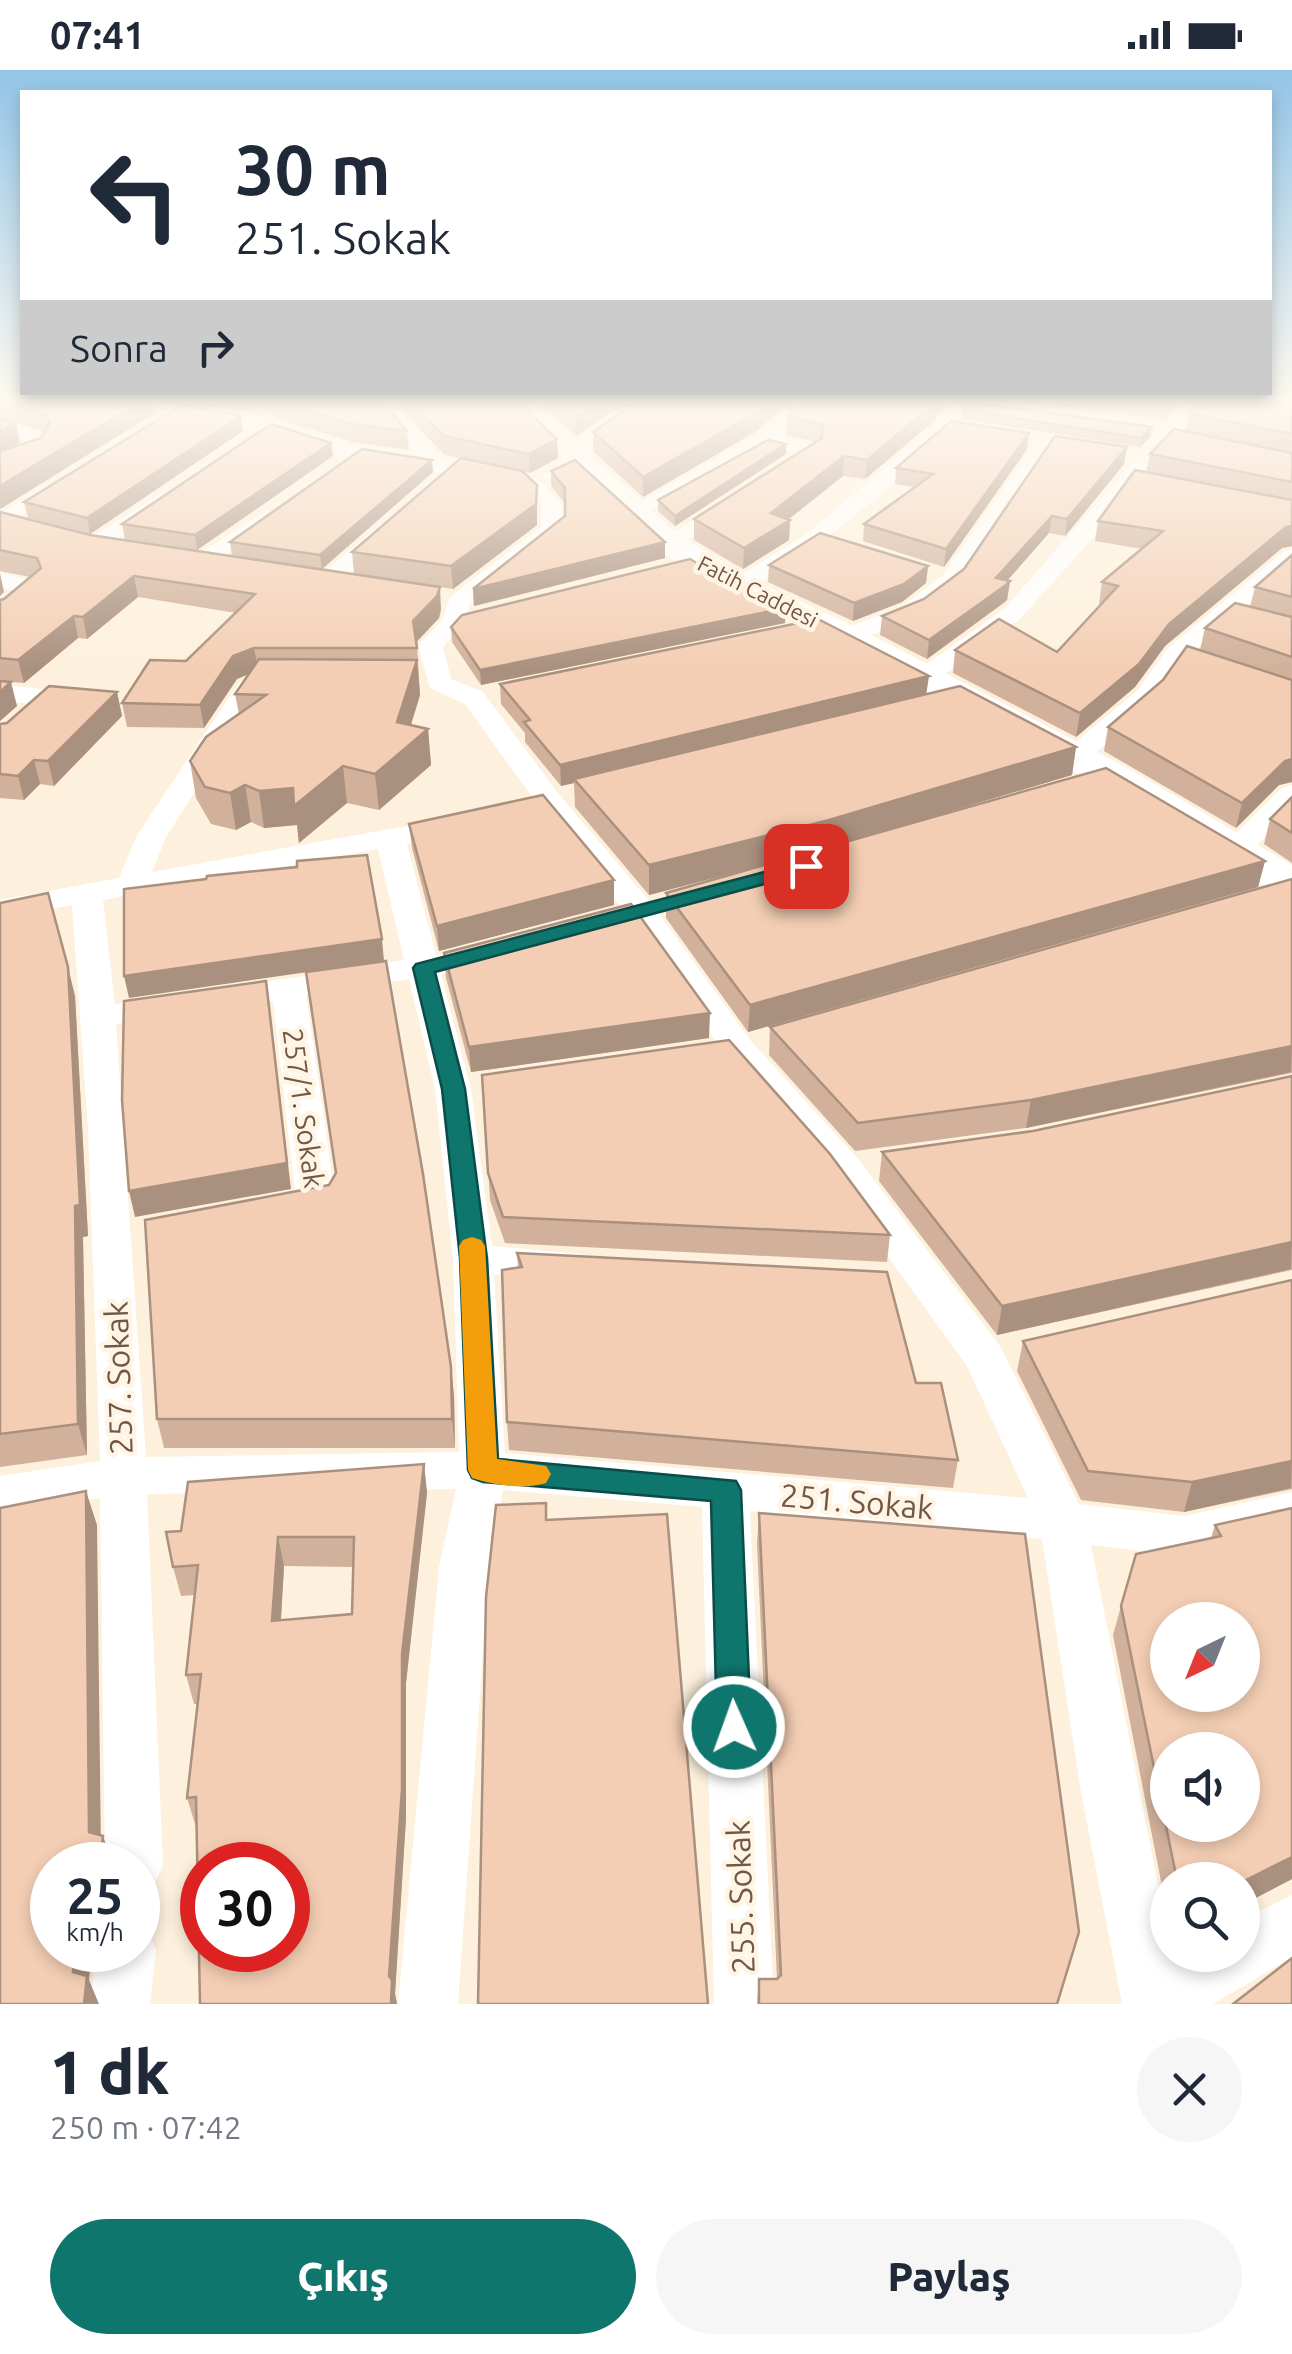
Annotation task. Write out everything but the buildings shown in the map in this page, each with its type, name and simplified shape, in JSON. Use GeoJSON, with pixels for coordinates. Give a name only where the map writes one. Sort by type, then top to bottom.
{"type":"FeatureCollection","features":[{"type":"Feature","properties":{"kind":"main road","name":"Fatih Caddesi"},"geometry":{"type":"LineString","coordinates":[[617,491],[675,558],[837,631],[927,692],[968,698],[1076,772],[1112,776],[1292,887]]}},
{"type":"Feature","properties":{"kind":"street"},"geometry":{"type":"LineString","coordinates":[[0,522],[49,491]]}},
{"type":"Feature","properties":{"kind":"street"},"geometry":{"type":"LineString","coordinates":[[131,550],[86,543],[173,491]]}},
{"type":"Feature","properties":{"kind":"street"},"geometry":{"type":"LineString","coordinates":[[540,491],[552,504],[552,530],[456,610],[430,646],[422,684],[484,696],[548,799],[640,910],[740,1049],[863,1166],[931,1283],[1004,1353],[1063,1522],[1109,1792],[1154,2004],[1210,1972]]}},
{"type":"Feature","properties":{"kind":"street"},"geometry":{"type":"LineString","coordinates":[[637,510],[671,491]]}},
{"type":"Feature","properties":{"kind":"street"},"geometry":{"type":"LineString","coordinates":[[675,558],[751,491]]}},
{"type":"Feature","properties":{"kind":"street"},"geometry":{"type":"LineString","coordinates":[[740,586],[817,537],[874,491]]}},
{"type":"Feature","properties":{"kind":"street"},"geometry":{"type":"LineString","coordinates":[[786,634],[837,631],[912,610],[951,580],[1012,491]]}},
{"type":"Feature","properties":{"kind":"street"},"geometry":{"type":"LineString","coordinates":[[927,692],[1011,616],[1124,491]]}},
{"type":"Feature","properties":{"kind":"street"},"geometry":{"type":"LineString","coordinates":[[239,567],[194,560],[280,507]]}},
{"type":"Feature","properties":{"kind":"street"},"geometry":{"type":"LineString","coordinates":[[366,587],[320,580],[400,518]]}},
{"type":"Feature","properties":{"kind":"street"},"geometry":{"type":"LineString","coordinates":[[0,522],[30,530]]}},
{"type":"Feature","properties":{"kind":"street"},"geometry":{"type":"LineString","coordinates":[[817,537],[850,548]]}},
{"type":"Feature","properties":{"kind":"street"},"geometry":{"type":"LineString","coordinates":[[1076,772],[1146,696],[1176,654],[1292,556]]}},
{"type":"Feature","properties":{"kind":"street"},"geometry":{"type":"LineString","coordinates":[[917,569],[951,580]]}},
{"type":"Feature","properties":{"kind":"street"},"geometry":{"type":"LineString","coordinates":[[1264,578],[1292,586]]}},
{"type":"Feature","properties":{"kind":"street"},"geometry":{"type":"LineString","coordinates":[[0,580],[31,587],[0,612]]}},
{"type":"Feature","properties":{"kind":"street"},"geometry":{"type":"LineString","coordinates":[[1226,613],[1259,622]]}},
{"type":"Feature","properties":{"kind":"street"},"geometry":{"type":"LineString","coordinates":[[1176,654],[1210,666]]}},
{"type":"Feature","properties":{"kind":"street"},"geometry":{"type":"LineString","coordinates":[[132,883],[151,837],[249,686],[259,682],[296,683]]}},
{"type":"Feature","properties":{"kind":"street"},"geometry":{"type":"LineString","coordinates":[[0,692],[48,698],[24,718]]}},
{"type":"Feature","properties":{"kind":"street"},"geometry":{"type":"LineString","coordinates":[[513,808],[586,790]]}},
{"type":"Feature","properties":{"kind":"street"},"geometry":{"type":"LineString","coordinates":[[1236,850],[1292,794]]}},
{"type":"Feature","properties":{"kind":"street"},"geometry":{"type":"LineString","coordinates":[[0,909],[391,840],[443,826]]}},
{"type":"Feature","properties":{"kind":"street"},"geometry":{"type":"LineString","coordinates":[[391,840],[424,968],[472,1087],[483,1470],[464,1567],[428,2004]]}},
{"type":"Feature","properties":{"kind":"street"},"geometry":{"type":"LineString","coordinates":[[1255,900],[1292,887]]}},
{"type":"Feature","properties":{"kind":"street","name":"257. Sokak"},"geometry":{"type":"LineString","coordinates":[[88,892],[100,1016],[133,1235],[122,1476],[136,1842]]}},
{"type":"Feature","properties":{"kind":"street"},"geometry":{"type":"LineString","coordinates":[[606,920],[676,900]]}},
{"type":"Feature","properties":{"kind":"street"},"geometry":{"type":"LineString","coordinates":[[100,1016],[424,968],[480,954]]}},
{"type":"Feature","properties":{"kind":"street","name":"257/1. Sokak"},"geometry":{"type":"LineString","coordinates":[[243,1215],[316,1202],[288,989]]}},
{"type":"Feature","properties":{"kind":"street"},"geometry":{"type":"LineString","coordinates":[[701,1054],[740,1049],[776,1038]]}},
{"type":"Feature","properties":{"kind":"street"},"geometry":{"type":"LineString","coordinates":[[474,1258],[613,1266]]}},
{"type":"Feature","properties":{"kind":"street"},"geometry":{"type":"LineString","coordinates":[[871,1280],[931,1283]]}},
{"type":"Feature","properties":{"kind":"street","name":"251. Sokak"},"geometry":{"type":"LineString","coordinates":[[0,1495],[122,1476],[483,1470],[1184,1536],[1292,1512]]}},
{"type":"Feature","properties":{"kind":"street","name":"255. Sokak"},"geometry":{"type":"LineString","coordinates":[[726,1490],[744,2004]]}},
{"type":"Feature","properties":{"kind":"street"},"geometry":{"type":"LineString","coordinates":[[1260,1943],[1292,1924]]}},
{"type":"Feature","properties":{"kind":"street"},"geometry":{"type":"LineString","coordinates":[[120,2004],[124,1972]]}},
{"type":"Feature","properties":{"kind":"slow traffic"},"geometry":{"type":"LineString","coordinates":[[472,1246],[483,1470],[536,1474]]}},
{"type":"Feature","properties":{"kind":"route"},"geometry":{"type":"LineString","coordinates":[[734,1727],[726,1490],[483,1470],[474,1258],[454,1089],[424,968],[806,866]]}}]}
